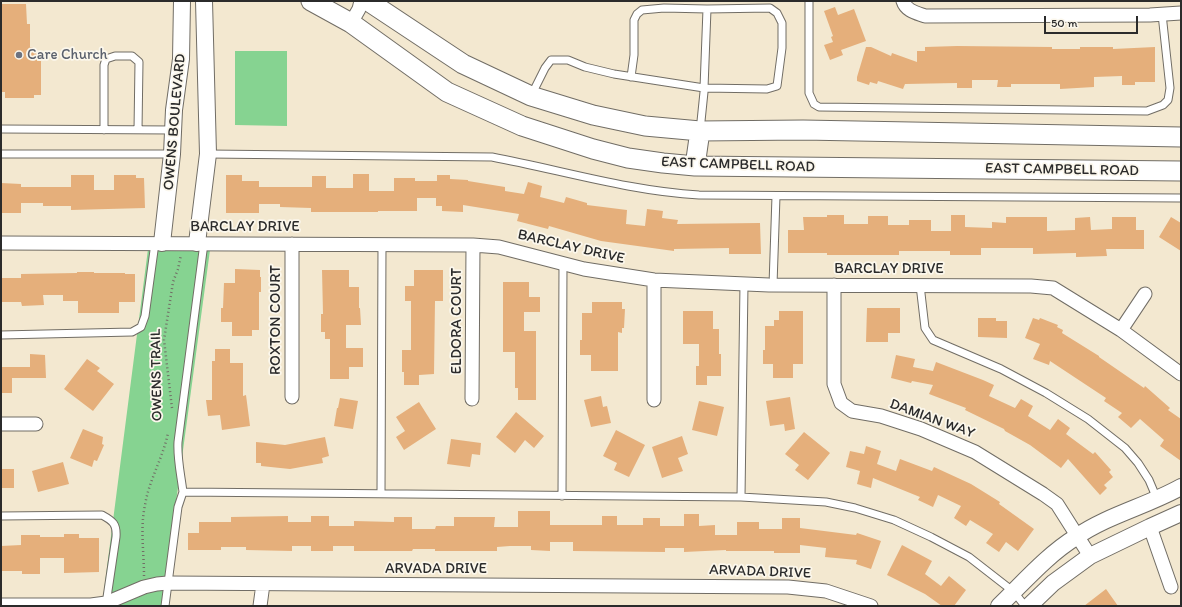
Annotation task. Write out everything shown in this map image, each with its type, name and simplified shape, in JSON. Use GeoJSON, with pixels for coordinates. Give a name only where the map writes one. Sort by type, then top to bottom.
{"type":"FeatureCollection","features":[{"type":"Feature","properties":{"kind":"main road","name":"EAST CAMPBELL ROAD"},"geometry":{"type":"LineString","coordinates":[[311,1],[351,23],[447,92],[522,126],[593,149],[628,158],[695,166],[1181,171]]}},
{"type":"Feature","properties":{"kind":"main road"},"geometry":{"type":"LineString","coordinates":[[368,1],[463,64],[531,96],[593,115],[645,126],[700,131],[803,130],[1181,137]]}},
{"type":"Feature","properties":{"kind":"main road"},"geometry":{"type":"LineString","coordinates":[[695,166],[700,131]]}},
{"type":"Feature","properties":{"kind":"street","name":"OWENS BOULEVARD"},"geometry":{"type":"LineString","coordinates":[[159,243],[172,154],[174,110],[182,59],[182,1]]}},
{"type":"Feature","properties":{"kind":"street","name":"OWENS BOULEVARD"},"geometry":{"type":"LineString","coordinates":[[195,243],[208,154],[204,1]]}},
{"type":"Feature","properties":{"kind":"street"},"geometry":{"type":"LineString","coordinates":[[351,23],[359,9],[361,1]]}},
{"type":"Feature","properties":{"kind":"street"},"geometry":{"type":"LineString","coordinates":[[903,1],[904,5],[911,11],[925,16],[1181,13]]}},
{"type":"Feature","properties":{"kind":"street","name":"BARCLAY DRIVE"},"geometry":{"type":"LineString","coordinates":[[1,243],[473,245],[499,247],[584,269],[654,280],[773,285],[1031,286],[1054,288],[1121,330],[1181,374]]}},
{"type":"Feature","properties":{"kind":"street","name":"ROXTON COURT"},"geometry":{"type":"LineString","coordinates":[[292,244],[292,397]]}},
{"type":"Feature","properties":{"kind":"street","name":"ELDORA COURT"},"geometry":{"type":"LineString","coordinates":[[472,398],[473,245]]}},
{"type":"Feature","properties":{"kind":"street"},"geometry":{"type":"LineString","coordinates":[[654,280],[654,400]]}},
{"type":"Feature","properties":{"kind":"street","name":"DAMIAN WAY"},"geometry":{"type":"LineString","coordinates":[[834,285],[834,384],[841,403],[852,411],[881,416],[921,429],[975,452],[1057,504],[1090,556]]}},
{"type":"Feature","properties":{"kind":"street"},"geometry":{"type":"LineString","coordinates":[[1121,330],[1145,294]]}},
{"type":"Feature","properties":{"kind":"street"},"geometry":{"type":"LineString","coordinates":[[1,424],[36,424]]}},
{"type":"Feature","properties":{"kind":"street"},"geometry":{"type":"LineString","coordinates":[[999,606],[1064,545],[1077,536],[1181,487]]}},
{"type":"Feature","properties":{"kind":"street"},"geometry":{"type":"LineString","coordinates":[[1029,606],[1053,583],[1090,556],[1181,513]]}},
{"type":"Feature","properties":{"kind":"street"},"geometry":{"type":"LineString","coordinates":[[1150,527],[1170,586]]}},
{"type":"Feature","properties":{"kind":"street","name":"ARVADA DRIVE"},"geometry":{"type":"LineString","coordinates":[[9,606],[106,604],[144,587],[168,583],[788,587],[826,591],[871,606]]}},
{"type":"Feature","properties":{"kind":"street"},"geometry":{"type":"LineString","coordinates":[[260,606],[263,584]]}},
{"type":"Feature","properties":{"kind":"lane"},"geometry":{"type":"LineString","coordinates":[[809,1],[809,93],[814,104],[819,107],[1147,111],[1163,105],[1168,100],[1170,88],[1162,14]]}},
{"type":"Feature","properties":{"kind":"lane"},"geometry":{"type":"LineString","coordinates":[[531,96],[545,68],[551,60],[568,60],[585,67],[614,74],[631,77],[704,88],[767,89],[777,86],[782,48],[782,23],[776,12],[770,8],[664,8],[642,10],[637,14],[634,20],[634,54],[631,77]]}},
{"type":"Feature","properties":{"kind":"lane"},"geometry":{"type":"LineString","coordinates":[[700,131],[704,88],[707,9]]}},
{"type":"Feature","properties":{"kind":"lane"},"geometry":{"type":"LineString","coordinates":[[104,130],[104,65],[106,59],[115,56],[132,56],[138,62],[138,130]]}},
{"type":"Feature","properties":{"kind":"lane"},"geometry":{"type":"LineString","coordinates":[[1,129],[173,130]]}},
{"type":"Feature","properties":{"kind":"lane"},"geometry":{"type":"LineString","coordinates":[[1,154],[172,154]]}},
{"type":"Feature","properties":{"kind":"lane"},"geometry":{"type":"LineString","coordinates":[[208,154],[492,158],[537,166],[626,186],[669,193],[699,195],[1181,198]]}},
{"type":"Feature","properties":{"kind":"lane"},"geometry":{"type":"LineString","coordinates":[[773,285],[776,196]]}},
{"type":"Feature","properties":{"kind":"lane"},"geometry":{"type":"LineString","coordinates":[[1,335],[132,332],[141,327],[145,316],[159,243]]}},
{"type":"Feature","properties":{"kind":"lane"},"geometry":{"type":"LineString","coordinates":[[165,606],[178,507],[182,492],[181,475],[177,457],[195,243]]}},
{"type":"Feature","properties":{"kind":"lane"},"geometry":{"type":"LineString","coordinates":[[381,494],[382,244]]}},
{"type":"Feature","properties":{"kind":"lane"},"geometry":{"type":"LineString","coordinates":[[562,496],[563,264]]}},
{"type":"Feature","properties":{"kind":"lane"},"geometry":{"type":"LineString","coordinates":[[741,497],[744,284]]}},
{"type":"Feature","properties":{"kind":"lane"},"geometry":{"type":"LineString","coordinates":[[920,285],[925,328],[933,340],[1001,369],[1046,393],[1088,419],[1125,448],[1138,463],[1149,480],[1157,499]]}},
{"type":"Feature","properties":{"kind":"lane"},"geometry":{"type":"LineString","coordinates":[[182,492],[741,497],[826,502],[855,508],[894,520],[932,537],[969,557],[1014,592],[1025,606]]}},
{"type":"Feature","properties":{"kind":"lane"},"geometry":{"type":"LineString","coordinates":[[1,516],[102,516],[112,521],[117,529],[106,604]]}},
{"type":"Feature","properties":{"kind":"path","name":"OWENS TRAIL"},"geometry":{"type":"LineString","coordinates":[[172,410],[164,340],[173,282],[180,261],[195,243]]}},
{"type":"Feature","properties":{"kind":"path","name":"OWENS TRAIL"},"geometry":{"type":"LineString","coordinates":[[144,576],[143,527],[145,506],[169,431]]}},
{"type":"Feature","properties":{"kind":"green space"},"geometry":{"type":"Polygon","coordinates":[[[235,51],[287,51],[287,126],[235,125],[235,51]]]}},
{"type":"Feature","properties":{"kind":"green space"},"geometry":{"type":"Polygon","coordinates":[[[148,249],[210,250],[162,606],[102,606],[148,249]]]}},
{"type":"Feature","properties":{"kind":"building","name":"Care Church"},"geometry":{"type":"Polygon","coordinates":[[[1,4],[26,4],[27,24],[30,24],[30,47],[33,47],[33,50],[37,50],[37,61],[41,61],[41,95],[34,95],[34,98],[5,98],[5,92],[1,92],[1,4]]]}},
{"type":"Feature","properties":{"kind":"building"},"geometry":{"type":"Polygon","coordinates":[[[835,7],[838,15],[854,9],[866,41],[841,50],[843,55],[830,60],[824,45],[833,42],[831,37],[833,36],[824,11],[835,7]]]}},
{"type":"Feature","properties":{"kind":"building"},"geometry":{"type":"Polygon","coordinates":[[[866,47],[871,47],[891,56],[892,53],[917,62],[917,51],[925,51],[925,47],[1052,47],[1052,49],[1080,49],[1080,47],[1113,47],[1113,49],[1155,47],[1155,82],[1135,82],[1135,85],[1122,85],[1122,76],[1094,77],[1094,87],[1060,89],[1060,84],[1011,84],[1011,87],[997,87],[998,80],[972,80],[972,88],[957,88],[957,83],[905,84],[903,89],[878,81],[877,84],[870,82],[869,85],[857,81],[866,47]]]}},
{"type":"Feature","properties":{"kind":"building"},"geometry":{"type":"Polygon","coordinates":[[[353,174],[369,174],[369,191],[394,191],[394,178],[415,178],[415,181],[437,181],[437,175],[450,175],[450,179],[468,180],[505,187],[505,191],[524,194],[528,182],[542,186],[540,197],[564,203],[566,197],[587,203],[587,205],[627,210],[626,224],[645,226],[647,209],[663,211],[662,218],[678,220],[677,224],[760,223],[761,254],[729,254],[729,248],[674,249],[674,251],[601,241],[549,226],[548,229],[517,221],[519,214],[463,205],[463,212],[442,211],[442,206],[436,206],[436,198],[417,198],[417,211],[311,212],[311,208],[280,207],[280,204],[259,204],[259,213],[226,213],[226,175],[242,175],[242,181],[259,181],[259,187],[312,187],[312,176],[326,176],[326,188],[353,188],[353,174]]]}},
{"type":"Feature","properties":{"kind":"building"},"geometry":{"type":"Polygon","coordinates":[[[71,175],[94,175],[94,190],[114,190],[114,175],[136,175],[136,178],[144,178],[145,208],[71,210],[71,206],[43,206],[43,203],[21,203],[21,213],[1,213],[1,183],[21,184],[21,187],[71,187],[71,175]]]}},
{"type":"Feature","properties":{"kind":"building"},"geometry":{"type":"Polygon","coordinates":[[[827,215],[844,215],[844,224],[868,224],[868,216],[888,216],[888,225],[909,225],[909,220],[931,220],[931,231],[951,231],[951,215],[965,215],[965,227],[992,228],[992,222],[1006,223],[1006,217],[1047,217],[1047,231],[1075,230],[1075,218],[1090,217],[1091,230],[1112,229],[1112,217],[1136,217],[1136,230],[1144,230],[1144,249],[1106,249],[1107,256],[1076,257],[1076,253],[1033,254],[1033,248],[981,248],[981,255],[950,255],[950,251],[899,251],[899,255],[827,255],[827,253],[788,253],[788,230],[804,230],[803,217],[827,217],[827,215]]]}},
{"type":"Feature","properties":{"kind":"building"},"geometry":{"type":"Polygon","coordinates":[[[1171,217],[1181,223],[1181,251],[1159,237],[1171,217]]]}},
{"type":"Feature","properties":{"kind":"building"},"geometry":{"type":"Polygon","coordinates":[[[235,269],[260,270],[261,292],[259,292],[259,330],[252,330],[252,336],[232,336],[232,322],[221,322],[224,283],[235,283],[235,269]]]}},
{"type":"Feature","properties":{"kind":"building"},"geometry":{"type":"Polygon","coordinates":[[[322,270],[349,270],[349,287],[359,287],[361,325],[346,325],[346,348],[363,348],[363,367],[349,367],[349,379],[330,379],[330,339],[325,339],[325,332],[321,332],[321,314],[323,314],[322,270]]]}},
{"type":"Feature","properties":{"kind":"building"},"geometry":{"type":"Polygon","coordinates":[[[414,270],[443,270],[443,301],[435,301],[434,374],[419,375],[419,385],[404,385],[404,372],[402,372],[402,350],[411,350],[411,301],[405,301],[405,286],[414,286],[414,270]]]}},
{"type":"Feature","properties":{"kind":"building"},"geometry":{"type":"Polygon","coordinates":[[[77,272],[135,274],[135,302],[119,302],[119,313],[78,313],[78,301],[63,301],[63,295],[43,295],[44,305],[22,306],[21,302],[1,302],[1,278],[21,278],[21,274],[77,272]]]}},
{"type":"Feature","properties":{"kind":"building"},"geometry":{"type":"Polygon","coordinates":[[[503,282],[529,282],[529,297],[540,297],[540,312],[524,312],[524,331],[536,331],[536,400],[518,400],[518,388],[515,388],[515,352],[503,352],[503,282]]]}},
{"type":"Feature","properties":{"kind":"building"},"geometry":{"type":"Polygon","coordinates":[[[592,302],[622,302],[622,309],[625,309],[624,328],[622,328],[622,333],[618,332],[618,371],[591,371],[591,355],[580,355],[580,340],[582,340],[582,313],[592,313],[592,302]]]}},
{"type":"Feature","properties":{"kind":"building"},"geometry":{"type":"Polygon","coordinates":[[[867,308],[900,308],[900,333],[888,333],[888,342],[866,342],[867,308]]]}},
{"type":"Feature","properties":{"kind":"building"},"geometry":{"type":"Polygon","coordinates":[[[683,311],[713,311],[713,329],[719,329],[721,376],[707,376],[707,385],[696,385],[696,366],[699,366],[699,344],[683,344],[683,311]]]}},
{"type":"Feature","properties":{"kind":"building"},"geometry":{"type":"Polygon","coordinates":[[[779,311],[803,311],[803,364],[793,364],[793,378],[773,378],[773,364],[763,364],[763,350],[765,350],[765,326],[774,326],[774,320],[779,320],[779,311]]]}},
{"type":"Feature","properties":{"kind":"building"},"geometry":{"type":"Polygon","coordinates":[[[978,318],[996,318],[996,321],[1007,321],[1007,338],[978,337],[978,318]]]}},
{"type":"Feature","properties":{"kind":"building"},"geometry":{"type":"Polygon","coordinates":[[[1033,318],[1039,320],[1040,318],[1058,325],[1057,327],[1063,330],[1062,333],[1099,356],[1144,388],[1145,386],[1170,408],[1168,410],[1181,419],[1181,461],[1160,446],[1164,440],[1140,419],[1131,428],[1118,417],[1122,413],[1104,401],[1106,398],[1050,361],[1049,365],[1033,359],[1040,344],[1025,338],[1033,318]]]}},
{"type":"Feature","properties":{"kind":"building"},"geometry":{"type":"Polygon","coordinates":[[[215,349],[230,349],[230,363],[243,363],[243,396],[246,395],[250,426],[222,430],[220,415],[208,416],[206,400],[212,400],[212,361],[215,361],[215,349]]]}},
{"type":"Feature","properties":{"kind":"building"},"geometry":{"type":"Polygon","coordinates":[[[30,354],[45,355],[46,378],[12,378],[12,393],[1,393],[1,367],[30,367],[30,354]]]}},
{"type":"Feature","properties":{"kind":"building"},"geometry":{"type":"Polygon","coordinates":[[[896,355],[915,359],[913,367],[933,371],[936,362],[994,385],[989,396],[1015,408],[1021,399],[1033,406],[1028,416],[1050,430],[1058,419],[1070,428],[1066,434],[1093,454],[1095,452],[1111,470],[1109,472],[1113,477],[1104,485],[1107,488],[1100,495],[1068,459],[1061,468],[1030,445],[1004,429],[965,410],[966,408],[929,394],[933,385],[912,381],[911,383],[891,378],[896,355]]]}},
{"type":"Feature","properties":{"kind":"building"},"geometry":{"type":"Polygon","coordinates":[[[87,359],[100,368],[97,371],[114,384],[93,411],[64,389],[87,359]]]}},
{"type":"Feature","properties":{"kind":"building"},"geometry":{"type":"Polygon","coordinates":[[[601,396],[603,407],[607,406],[611,423],[591,427],[584,400],[601,396]]]}},
{"type":"Feature","properties":{"kind":"building"},"geometry":{"type":"Polygon","coordinates":[[[790,397],[795,429],[785,431],[784,424],[770,426],[766,401],[790,397]]]}},
{"type":"Feature","properties":{"kind":"building"},"geometry":{"type":"Polygon","coordinates":[[[340,398],[358,401],[353,429],[334,426],[340,398]]]}},
{"type":"Feature","properties":{"kind":"building"},"geometry":{"type":"Polygon","coordinates":[[[699,401],[724,407],[717,436],[692,430],[699,401]]]}},
{"type":"Feature","properties":{"kind":"building"},"geometry":{"type":"Polygon","coordinates":[[[419,402],[436,429],[404,450],[396,437],[405,431],[396,417],[419,402]]]}},
{"type":"Feature","properties":{"kind":"building"},"geometry":{"type":"Polygon","coordinates":[[[516,412],[544,436],[534,448],[525,440],[515,453],[496,437],[516,412]]]}},
{"type":"Feature","properties":{"kind":"building"},"geometry":{"type":"Polygon","coordinates":[[[83,429],[103,437],[102,444],[104,445],[97,461],[94,460],[92,467],[70,458],[83,429]]]}},
{"type":"Feature","properties":{"kind":"building"},"geometry":{"type":"Polygon","coordinates":[[[616,430],[645,445],[629,477],[614,470],[617,463],[603,456],[616,430]]]}},
{"type":"Feature","properties":{"kind":"building"},"geometry":{"type":"Polygon","coordinates":[[[804,432],[830,453],[808,480],[795,470],[799,465],[785,454],[804,432]]]}},
{"type":"Feature","properties":{"kind":"building"},"geometry":{"type":"Polygon","coordinates":[[[682,436],[688,454],[678,458],[683,471],[662,478],[652,447],[682,436]]]}},
{"type":"Feature","properties":{"kind":"building"},"geometry":{"type":"Polygon","coordinates":[[[325,437],[329,456],[322,458],[323,463],[290,469],[261,466],[261,463],[256,463],[256,442],[285,445],[325,437]]]}},
{"type":"Feature","properties":{"kind":"building"},"geometry":{"type":"Polygon","coordinates":[[[451,439],[481,443],[480,455],[472,454],[470,467],[447,464],[451,439]]]}},
{"type":"Feature","properties":{"kind":"building"},"geometry":{"type":"Polygon","coordinates":[[[866,446],[881,451],[877,464],[896,471],[900,459],[932,471],[934,467],[971,484],[1000,502],[999,504],[1034,529],[1018,551],[1006,542],[999,552],[986,543],[993,534],[970,520],[966,526],[954,518],[961,506],[938,495],[933,507],[918,500],[920,497],[873,478],[871,488],[857,484],[860,471],[846,467],[850,451],[864,454],[866,446]]]}},
{"type":"Feature","properties":{"kind":"building"},"geometry":{"type":"Polygon","coordinates":[[[63,462],[69,484],[38,492],[32,471],[63,462]]]}},
{"type":"Feature","properties":{"kind":"building"},"geometry":{"type":"Polygon","coordinates":[[[1,469],[14,469],[14,488],[1,488],[1,469]]]}},
{"type":"Feature","properties":{"kind":"building"},"geometry":{"type":"Polygon","coordinates":[[[518,511],[550,511],[550,525],[602,525],[602,516],[617,516],[617,525],[643,525],[643,518],[660,518],[660,526],[684,526],[684,514],[699,514],[699,526],[715,525],[715,535],[737,535],[737,522],[759,522],[759,529],[782,529],[782,518],[800,518],[800,528],[856,535],[857,533],[881,541],[871,569],[856,564],[857,560],[825,557],[826,548],[800,545],[800,553],[726,550],[684,552],[684,548],[665,548],[665,552],[573,551],[573,542],[550,542],[550,551],[531,550],[531,546],[497,547],[497,551],[435,551],[435,549],[413,549],[412,551],[354,551],[354,546],[333,546],[333,551],[311,551],[311,546],[292,546],[292,551],[246,550],[246,547],[221,547],[221,550],[188,550],[188,533],[199,533],[199,522],[231,522],[231,517],[288,516],[288,522],[311,522],[311,516],[329,516],[329,526],[354,526],[354,521],[394,522],[394,517],[412,517],[412,529],[435,529],[436,526],[454,526],[454,517],[495,517],[494,527],[518,527],[518,511]]]}},
{"type":"Feature","properties":{"kind":"building"},"geometry":{"type":"Polygon","coordinates":[[[64,534],[79,534],[79,538],[99,538],[99,572],[64,573],[64,558],[40,558],[40,574],[22,574],[22,571],[1,571],[1,546],[21,545],[21,535],[64,537],[64,534]]]}},
{"type":"Feature","properties":{"kind":"building"},"geometry":{"type":"Polygon","coordinates":[[[902,545],[932,561],[925,574],[941,586],[949,576],[966,590],[954,606],[942,606],[925,594],[887,575],[902,545]]]}},
{"type":"Feature","properties":{"kind":"building"},"geometry":{"type":"Polygon","coordinates":[[[1106,589],[1118,606],[1084,606],[1106,589]]]}},
{"type":"Feature","properties":{"kind":"place","name":"Care Church"},"geometry":{"type":"Point","coordinates":[19,55]}}]}
